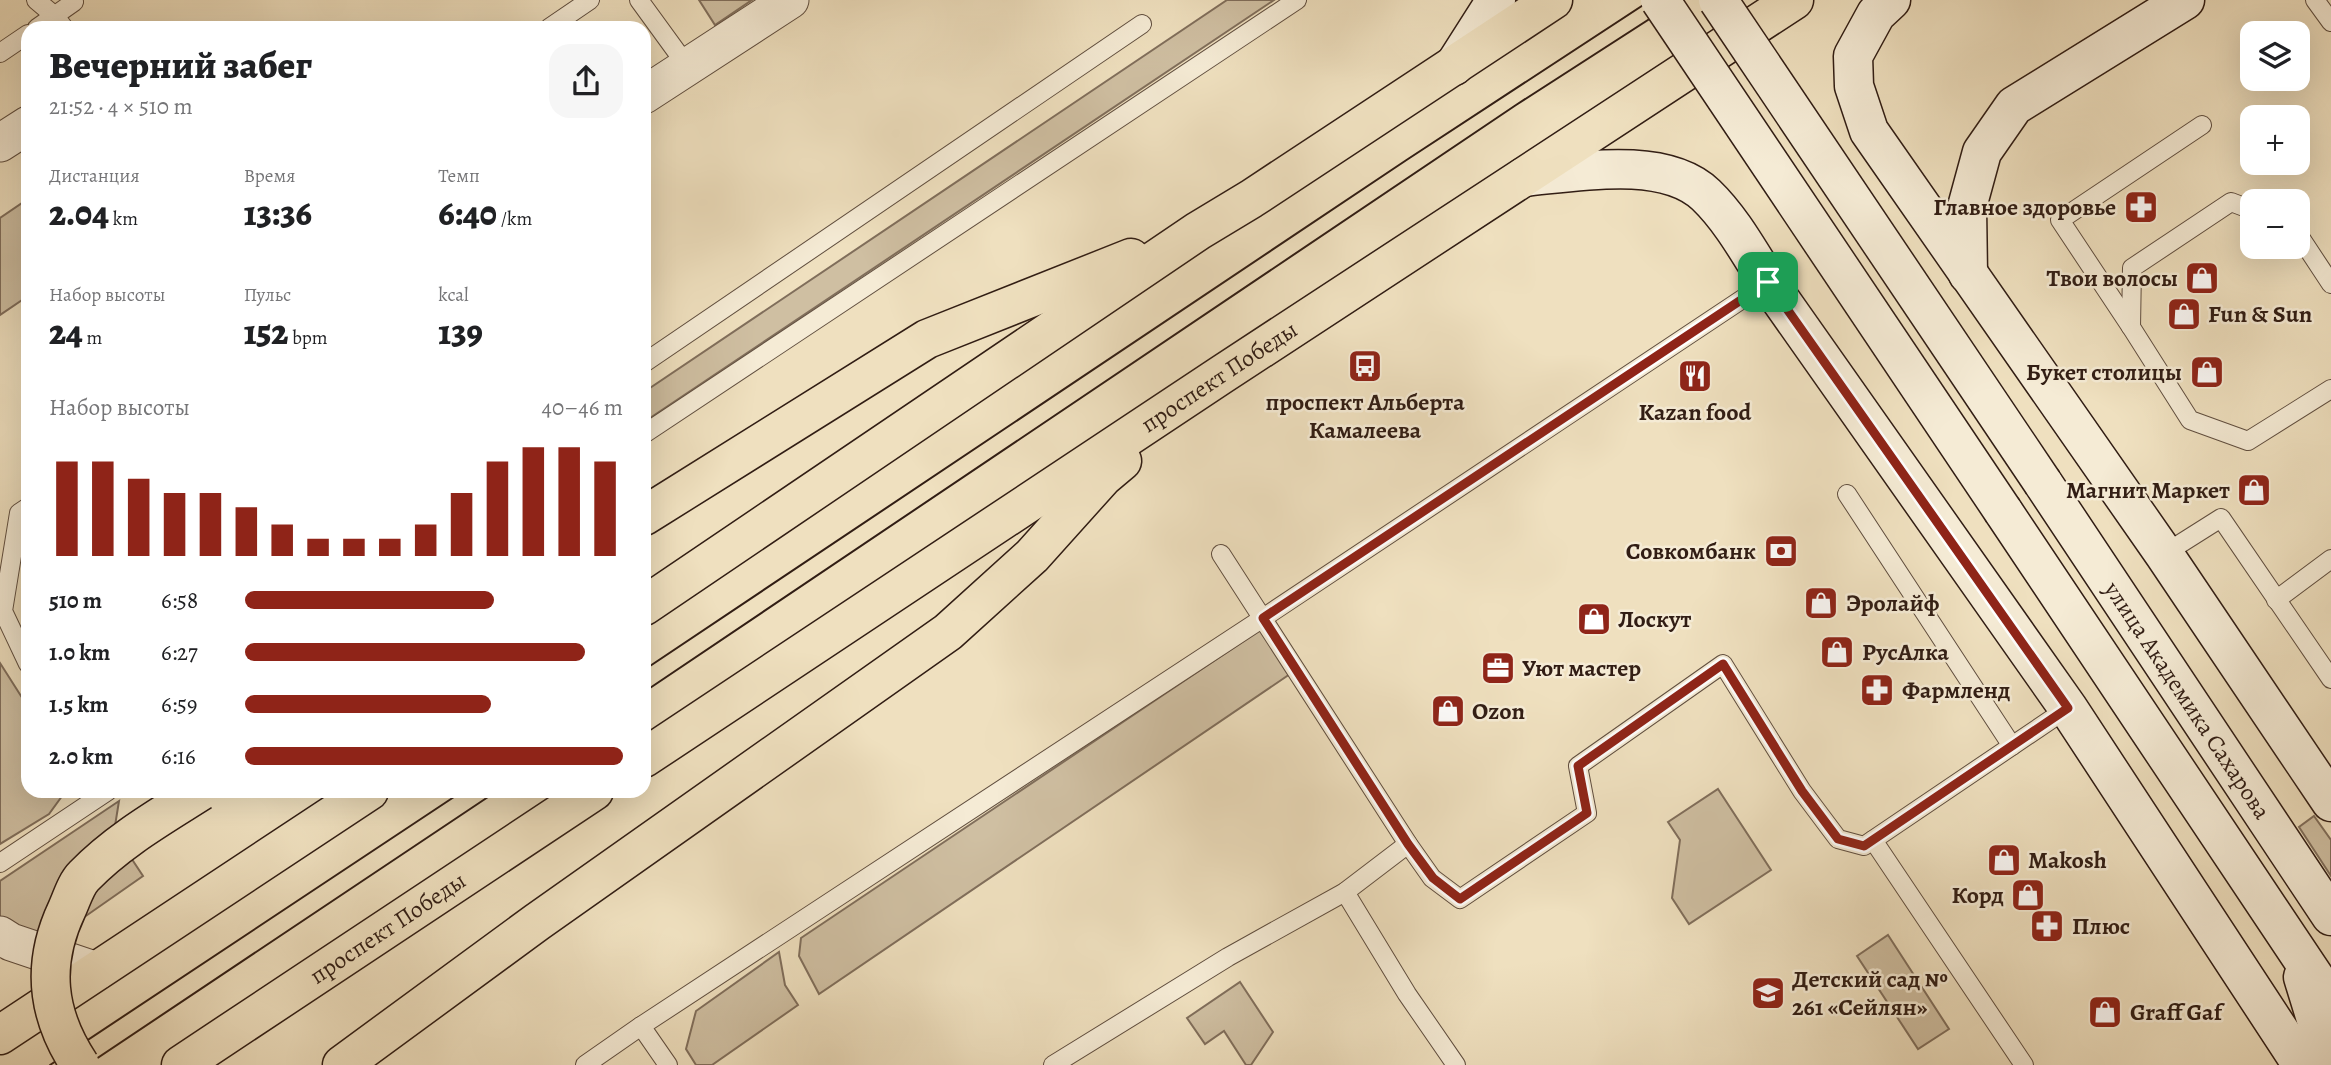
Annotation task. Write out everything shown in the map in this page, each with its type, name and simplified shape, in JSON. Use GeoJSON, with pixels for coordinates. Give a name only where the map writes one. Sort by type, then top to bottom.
{"type":"FeatureCollection","features":[{"type":"Feature","properties":{"kind":"main road"},"geometry":{"type":"LineString","coordinates":[[1454,65],[1496,0]]}},
{"type":"Feature","properties":{"kind":"main road"},"geometry":{"type":"LineString","coordinates":[[651,601],[1198,231],[1553,0]]}},
{"type":"Feature","properties":{"kind":"main road"},"geometry":{"type":"LineString","coordinates":[[1660,0],[2331,1002]]}},
{"type":"Feature","properties":{"kind":"main road","name":"улица Академика Сахарова"},"geometry":{"type":"LineString","coordinates":[[1718,0],[2331,916]]}},
{"type":"Feature","properties":{"kind":"main road","name":"проспект Победы"},"geometry":{"type":"LineString","coordinates":[[651,753],[1221,375],[1794,0]]}},
{"type":"Feature","properties":{"kind":"main road"},"geometry":{"type":"LineString","coordinates":[[1891,0],[1876,14],[1853,56],[1854,86],[1870,131],[2164,554],[2331,802]]}},
{"type":"Feature","properties":{"kind":"main road"},"geometry":{"type":"LineString","coordinates":[[1968,274],[1967,207],[1982,152],[2014,106],[2185,0]]}},
{"type":"Feature","properties":{"kind":"main road"},"geometry":{"type":"LineString","coordinates":[[1524,177],[1616,168],[1681,177],[1705,194],[1728,220],[1768,282],[2068,708],[2302,1065]]}},
{"type":"Feature","properties":{"kind":"main road"},"geometry":{"type":"LineString","coordinates":[[651,512],[927,339],[1198,231]]}},
{"type":"Feature","properties":{"kind":"main road"},"geometry":{"type":"LineString","coordinates":[[342,1065],[537,922],[948,632],[1032,556],[1103,477],[1221,375]]}},
{"type":"Feature","properties":{"kind":"main road"},"geometry":{"type":"LineString","coordinates":[[80,1065],[68,1046],[54,1012],[48,967],[58,926],[81,878],[118,844],[190,798]]}},
{"type":"Feature","properties":{"kind":"main road"},"geometry":{"type":"LineString","coordinates":[[0,1035],[358,798]]}},
{"type":"Feature","properties":{"kind":"main road","name":"проспект Победы"},"geometry":{"type":"LineString","coordinates":[[181,1065],[583,798]]}},
{"type":"Feature","properties":{"kind":"main road"},"geometry":{"type":"LineString","coordinates":[[2293,944],[2330,1065]]}},
{"type":"Feature","properties":{"kind":"street"},"geometry":{"type":"LineString","coordinates":[[651,90],[790,0]]}},
{"type":"Feature","properties":{"kind":"street"},"geometry":{"type":"LineString","coordinates":[[0,143],[21,130]]}},
{"type":"Feature","properties":{"kind":"street"},"geometry":{"type":"LineString","coordinates":[[0,935],[11,942],[97,971]]}},
{"type":"Feature","properties":{"kind":"lane"},"geometry":{"type":"LineString","coordinates":[[36,0],[58,21]]}},
{"type":"Feature","properties":{"kind":"lane"},"geometry":{"type":"LineString","coordinates":[[559,21],[590,0]]}},
{"type":"Feature","properties":{"kind":"lane"},"geometry":{"type":"LineString","coordinates":[[639,0],[687,65]]}},
{"type":"Feature","properties":{"kind":"lane"},"geometry":{"type":"LineString","coordinates":[[651,429],[1297,0]]}},
{"type":"Feature","properties":{"kind":"lane"},"geometry":{"type":"LineString","coordinates":[[2315,0],[2331,22]]}},
{"type":"Feature","properties":{"kind":"lane"},"geometry":{"type":"LineString","coordinates":[[60,21],[74,2]]}},
{"type":"Feature","properties":{"kind":"lane"},"geometry":{"type":"LineString","coordinates":[[651,358],[1142,24]]}},
{"type":"Feature","properties":{"kind":"lane"},"geometry":{"type":"LineString","coordinates":[[0,54],[21,39]]}},
{"type":"Feature","properties":{"kind":"lane"},"geometry":{"type":"LineString","coordinates":[[2203,125],[2060,220],[2190,420],[2248,441],[2331,389]]}},
{"type":"Feature","properties":{"kind":"lane"},"geometry":{"type":"LineString","coordinates":[[2131,327],[2132,268],[2231,202],[2240,205]]}},
{"type":"Feature","properties":{"kind":"lane"},"geometry":{"type":"LineString","coordinates":[[2310,252],[2331,284]]}},
{"type":"Feature","properties":{"kind":"lane"},"geometry":{"type":"LineString","coordinates":[[585,1065],[1768,282]]}},
{"type":"Feature","properties":{"kind":"lane"},"geometry":{"type":"LineString","coordinates":[[1847,494],[2012,746]]}},
{"type":"Feature","properties":{"kind":"lane"},"geometry":{"type":"LineString","coordinates":[[21,512],[3,611],[21,649]]}},
{"type":"Feature","properties":{"kind":"lane"},"geometry":{"type":"LineString","coordinates":[[2164,554],[2221,518],[2331,679]]}},
{"type":"Feature","properties":{"kind":"lane"},"geometry":{"type":"LineString","coordinates":[[1221,554],[1408,844],[1433,878],[1460,899],[1587,813],[1578,766],[1723,664],[1802,791],[1838,839],[1864,846],[2068,708]]}},
{"type":"Feature","properties":{"kind":"lane"},"geometry":{"type":"LineString","coordinates":[[2277,600],[2331,559]]}},
{"type":"Feature","properties":{"kind":"lane"},"geometry":{"type":"LineString","coordinates":[[0,863],[91,798]]}},
{"type":"Feature","properties":{"kind":"lane"},"geometry":{"type":"LineString","coordinates":[[1873,840],[2024,1065]]}},
{"type":"Feature","properties":{"kind":"lane"},"geometry":{"type":"LineString","coordinates":[[1053,1065],[1228,957],[1345,892],[1408,844]]}},
{"type":"Feature","properties":{"kind":"lane"},"geometry":{"type":"LineString","coordinates":[[1345,892],[1406,993],[1456,1065]]}},
{"type":"Feature","properties":{"kind":"lane"},"geometry":{"type":"LineString","coordinates":[[641,1026],[668,1065]]}},
{"type":"Feature","properties":{"kind":"shaded area"},"geometry":{"type":"Polygon","coordinates":[[[699,0],[752,0],[715,25],[699,0]]]}},
{"type":"Feature","properties":{"kind":"shaded area"},"geometry":{"type":"Polygon","coordinates":[[[1227,0],[1274,0],[651,417],[651,387],[1227,0]]]}},
{"type":"Feature","properties":{"kind":"shaded area"},"geometry":{"type":"Polygon","coordinates":[[[21,204],[21,301],[0,315],[0,218],[21,204]]]}},
{"type":"Feature","properties":{"kind":"shaded area"},"geometry":{"type":"Polygon","coordinates":[[[1260,630],[1290,674],[819,994],[799,956],[801,938],[1260,630]]]}},
{"type":"Feature","properties":{"kind":"shaded area"},"geometry":{"type":"Polygon","coordinates":[[[0,663],[21,696],[21,798],[61,798],[49,814],[0,844],[0,663]]]}},
{"type":"Feature","properties":{"kind":"shaded area"},"geometry":{"type":"Polygon","coordinates":[[[1718,789],[1771,870],[1689,924],[1672,898],[1680,840],[1668,822],[1718,789]]]}},
{"type":"Feature","properties":{"kind":"shaded area"},"geometry":{"type":"Polygon","coordinates":[[[119,801],[114,832],[143,876],[83,918],[45,935],[0,925],[0,881],[119,801]]]}},
{"type":"Feature","properties":{"kind":"shaded area"},"geometry":{"type":"Polygon","coordinates":[[[2314,816],[2331,840],[2331,876],[2299,827],[2314,816]]]}},
{"type":"Feature","properties":{"kind":"shaded area"},"geometry":{"type":"Polygon","coordinates":[[[1888,935],[1949,1029],[1918,1049],[1857,956],[1888,935]]]}},
{"type":"Feature","properties":{"kind":"shaded area"},"geometry":{"type":"Polygon","coordinates":[[[779,952],[785,985],[798,1005],[712,1065],[696,1065],[686,1049],[696,1011],[779,952]]]}},
{"type":"Feature","properties":{"kind":"shaded area"},"geometry":{"type":"Polygon","coordinates":[[[1240,982],[1273,1032],[1251,1065],[1246,1065],[1224,1031],[1205,1044],[1187,1018],[1240,982]]]}},
{"type":"Feature","properties":{"kind":"tram line"},"geometry":{"type":"LineString","coordinates":[[651,665],[1408,159],[1651,0]]}},
{"type":"Feature","properties":{"kind":"tram line"},"geometry":{"type":"LineString","coordinates":[[651,687],[1516,105],[1679,0]]}},
{"type":"Feature","properties":{"kind":"tram line"},"geometry":{"type":"LineString","coordinates":[[50,1065],[452,798]]}},
{"type":"Feature","properties":{"kind":"tram line"},"geometry":{"type":"LineString","coordinates":[[87,1065],[487,798]]}},
{"type":"Feature","properties":{"kind":"place","name":"Главное здоровье"},"geometry":{"type":"Point","coordinates":[2141,207]}},
{"type":"Feature","properties":{"kind":"place","name":"Твои волосы"},"geometry":{"type":"Point","coordinates":[2202,278]}},
{"type":"Feature","properties":{"kind":"place","name":"Fun & Sun"},"geometry":{"type":"Point","coordinates":[2184,314]}},
{"type":"Feature","properties":{"kind":"place","name":"проспект Альберта Камалеева"},"geometry":{"type":"Point","coordinates":[1365,366]}},
{"type":"Feature","properties":{"kind":"place","name":"Букет столицы"},"geometry":{"type":"Point","coordinates":[2207,372]}},
{"type":"Feature","properties":{"kind":"place","name":"Kazan food"},"geometry":{"type":"Point","coordinates":[1695,376]}},
{"type":"Feature","properties":{"kind":"place","name":"Магнит Маркет"},"geometry":{"type":"Point","coordinates":[2254,490]}},
{"type":"Feature","properties":{"kind":"place","name":"Совкомбанк"},"geometry":{"type":"Point","coordinates":[1781,551]}},
{"type":"Feature","properties":{"kind":"place","name":"Эролайф"},"geometry":{"type":"Point","coordinates":[1821,603]}},
{"type":"Feature","properties":{"kind":"place","name":"Лоскут"},"geometry":{"type":"Point","coordinates":[1594,619]}},
{"type":"Feature","properties":{"kind":"place","name":"РусАлка"},"geometry":{"type":"Point","coordinates":[1837,652]}},
{"type":"Feature","properties":{"kind":"place","name":"Уют мастер"},"geometry":{"type":"Point","coordinates":[1498,668]}},
{"type":"Feature","properties":{"kind":"place","name":"Фармленд"},"geometry":{"type":"Point","coordinates":[1877,690]}},
{"type":"Feature","properties":{"kind":"place","name":"Ozon"},"geometry":{"type":"Point","coordinates":[1448,711]}},
{"type":"Feature","properties":{"kind":"place","name":"Makosh"},"geometry":{"type":"Point","coordinates":[2004,860]}},
{"type":"Feature","properties":{"kind":"place","name":"Корд"},"geometry":{"type":"Point","coordinates":[2028,895]}},
{"type":"Feature","properties":{"kind":"place","name":"Плюс"},"geometry":{"type":"Point","coordinates":[2047,926]}},
{"type":"Feature","properties":{"kind":"place","name":"Детский сад № 261 «Сейлян»"},"geometry":{"type":"Point","coordinates":[1768,993]}},
{"type":"Feature","properties":{"kind":"place","name":"Graff Gaf"},"geometry":{"type":"Point","coordinates":[2105,1012]}},
{"type":"Feature","properties":{"kind":"route"},"geometry":{"type":"LineString","coordinates":[[1768,282],[2068,708],[1864,846],[1838,839],[1802,791],[1723,664],[1578,766],[1587,813],[1460,899],[1433,878],[1408,844],[1263,618],[1768,282]]}}]}
